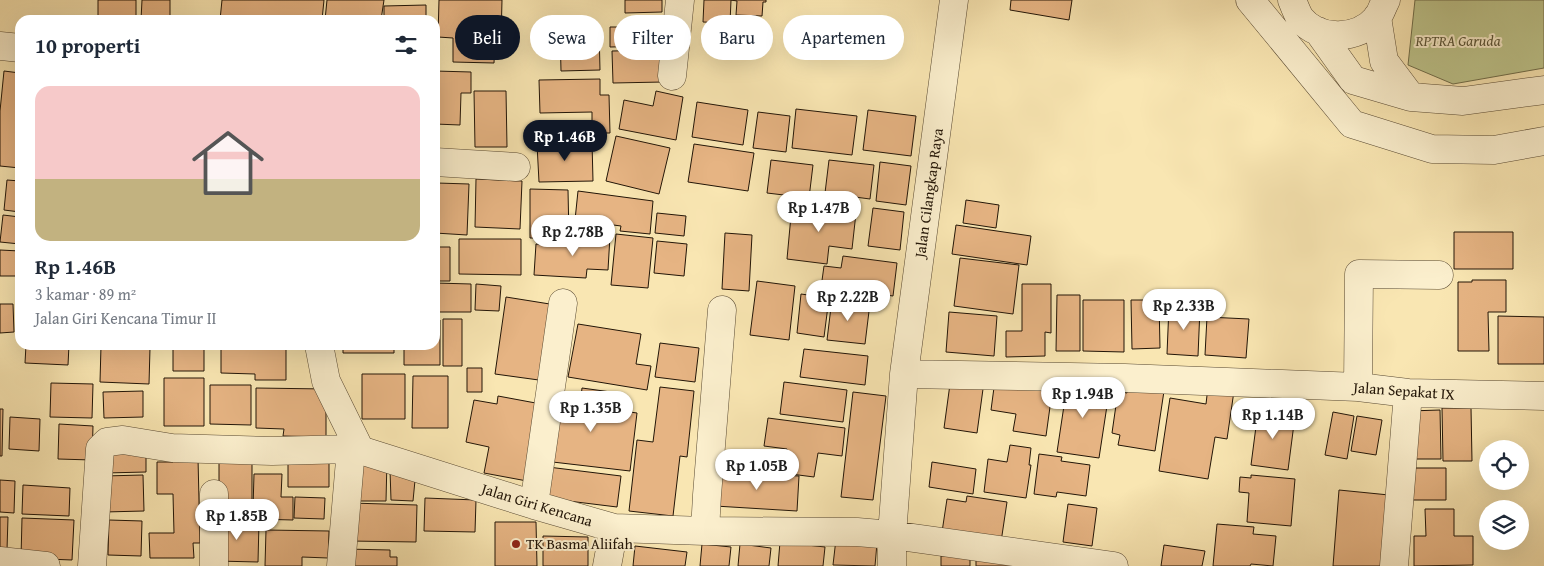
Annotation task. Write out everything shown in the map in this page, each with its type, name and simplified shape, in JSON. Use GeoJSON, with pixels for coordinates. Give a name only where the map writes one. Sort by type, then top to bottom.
{"type":"FeatureCollection","features":[{"type":"Feature","properties":{"kind":"street","name":"Jalan Cilangkap Raya"},"geometry":{"type":"LineString","coordinates":[[892,566],[892,535],[904,374],[954,0]]}},
{"type":"Feature","properties":{"kind":"street"},"geometry":{"type":"LineString","coordinates":[[1250,0],[1352,124],[1432,148],[1494,150],[1544,141]]}},
{"type":"Feature","properties":{"kind":"street"},"geometry":{"type":"LineString","coordinates":[[1292,0],[1300,18],[1318,31],[1353,80],[1411,97],[1463,101],[1544,90]]}},
{"type":"Feature","properties":{"kind":"street"},"geometry":{"type":"LineString","coordinates":[[672,76],[680,6]]}},
{"type":"Feature","properties":{"kind":"street"},"geometry":{"type":"LineString","coordinates":[[1318,31],[1339,36],[1360,31],[1382,9]]}},
{"type":"Feature","properties":{"kind":"street"},"geometry":{"type":"LineString","coordinates":[[1382,9],[1384,62],[1411,97]]}},
{"type":"Feature","properties":{"kind":"street"},"geometry":{"type":"LineString","coordinates":[[0,46],[15,48]]}},
{"type":"Feature","properties":{"kind":"street"},"geometry":{"type":"LineString","coordinates":[[440,162],[516,167]]}},
{"type":"Feature","properties":{"kind":"street"},"geometry":{"type":"LineString","coordinates":[[1358,387],[1359,274],[1439,275]]}},
{"type":"Feature","properties":{"kind":"street"},"geometry":{"type":"LineString","coordinates":[[534,505],[563,303]]}},
{"type":"Feature","properties":{"kind":"street"},"geometry":{"type":"LineString","coordinates":[[705,531],[722,310]]}},
{"type":"Feature","properties":{"kind":"street"},"geometry":{"type":"LineString","coordinates":[[320,350],[326,380],[356,449],[341,566]]}},
{"type":"Feature","properties":{"kind":"street","name":"Jalan Sepakat IX"},"geometry":{"type":"LineString","coordinates":[[904,374],[1135,379],[1358,387],[1408,393],[1544,396]]}},
{"type":"Feature","properties":{"kind":"street"},"geometry":{"type":"LineString","coordinates":[[1394,566],[1408,393]]}},
{"type":"Feature","properties":{"kind":"street","name":"Jalan Giri Kencana"},"geometry":{"type":"LineString","coordinates":[[92,566],[100,449],[107,442],[123,440],[172,448],[272,451],[356,449],[614,528],[705,531],[857,532],[892,535],[1114,566]]}},
{"type":"Feature","properties":{"kind":"street"},"geometry":{"type":"LineString","coordinates":[[214,494],[214,566]]}},
{"type":"Feature","properties":{"kind":"street"},"geometry":{"type":"LineString","coordinates":[[607,566],[614,528]]}},
{"type":"Feature","properties":{"kind":"street"},"geometry":{"type":"LineString","coordinates":[[0,561],[46,566]]}},
{"type":"Feature","properties":{"kind":"green space","name":"RPTRA Garuda"},"geometry":{"type":"Polygon","coordinates":[[[1415,0],[1544,0],[1544,68],[1453,84],[1408,65],[1415,0]]]}},
{"type":"Feature","properties":{"kind":"building"},"geometry":{"type":"Polygon","coordinates":[[[98,0],[136,0],[136,15],[98,15],[98,0]]]}},
{"type":"Feature","properties":{"kind":"building"},"geometry":{"type":"Polygon","coordinates":[[[142,0],[170,0],[170,15],[141,15],[142,0]]]}},
{"type":"Feature","properties":{"kind":"building"},"geometry":{"type":"Polygon","coordinates":[[[222,0],[324,0],[322,15],[220,15],[222,0]]]}},
{"type":"Feature","properties":{"kind":"building"},"geometry":{"type":"Polygon","coordinates":[[[327,0],[384,0],[382,15],[326,15],[327,0]]]}},
{"type":"Feature","properties":{"kind":"building"},"geometry":{"type":"Polygon","coordinates":[[[439,0],[502,0],[502,15],[455,15],[455,60],[494,60],[494,63],[453,62],[453,38],[440,37],[439,0]]]}},
{"type":"Feature","properties":{"kind":"building"},"geometry":{"type":"Polygon","coordinates":[[[625,0],[662,0],[662,12],[625,13],[625,0]]]}},
{"type":"Feature","properties":{"kind":"building"},"geometry":{"type":"Polygon","coordinates":[[[704,0],[731,0],[730,15],[703,15],[704,0]]]}},
{"type":"Feature","properties":{"kind":"building"},"geometry":{"type":"Polygon","coordinates":[[[731,0],[766,0],[766,2],[763,2],[762,15],[736,15],[737,1],[731,0]]]}},
{"type":"Feature","properties":{"kind":"building"},"geometry":{"type":"Polygon","coordinates":[[[1011,0],[1072,0],[1069,20],[1010,10],[1011,0]]]}},
{"type":"Feature","properties":{"kind":"building"},"geometry":{"type":"Polygon","coordinates":[[[426,5],[426,15],[384,15],[384,6],[426,5]]]}},
{"type":"Feature","properties":{"kind":"building"},"geometry":{"type":"Polygon","coordinates":[[[610,27],[614,27],[614,47],[610,47],[610,27]]]}},
{"type":"Feature","properties":{"kind":"building"},"geometry":{"type":"Polygon","coordinates":[[[612,51],[614,51],[614,60],[662,60],[663,82],[613,83],[612,51]]]}},
{"type":"Feature","properties":{"kind":"building"},"geometry":{"type":"Polygon","coordinates":[[[561,60],[600,60],[600,70],[561,71],[561,60]]]}},
{"type":"Feature","properties":{"kind":"building"},"geometry":{"type":"Polygon","coordinates":[[[4,71],[15,72],[15,168],[0,166],[0,111],[4,71]]]}},
{"type":"Feature","properties":{"kind":"building"},"geometry":{"type":"Polygon","coordinates":[[[440,71],[471,72],[471,93],[461,93],[460,125],[440,124],[440,71]]]}},
{"type":"Feature","properties":{"kind":"building"},"geometry":{"type":"Polygon","coordinates":[[[600,79],[600,95],[609,95],[610,133],[592,133],[592,112],[540,113],[539,80],[600,79]]]}},
{"type":"Feature","properties":{"kind":"building"},"geometry":{"type":"Polygon","coordinates":[[[474,91],[506,91],[507,147],[475,147],[474,91]]]}},
{"type":"Feature","properties":{"kind":"building"},"geometry":{"type":"Polygon","coordinates":[[[656,91],[683,97],[676,140],[619,129],[624,100],[653,106],[656,91]]]}},
{"type":"Feature","properties":{"kind":"building"},"geometry":{"type":"Polygon","coordinates":[[[697,102],[748,110],[743,145],[692,137],[697,102]]]}},
{"type":"Feature","properties":{"kind":"building"},"geometry":{"type":"Polygon","coordinates":[[[796,109],[857,116],[852,155],[792,148],[796,109]]]}},
{"type":"Feature","properties":{"kind":"building"},"geometry":{"type":"Polygon","coordinates":[[[868,110],[916,116],[911,156],[863,150],[868,110]]]}},
{"type":"Feature","properties":{"kind":"building"},"geometry":{"type":"Polygon","coordinates":[[[758,112],[790,116],[786,152],[753,148],[758,112]]]}},
{"type":"Feature","properties":{"kind":"building"},"geometry":{"type":"Polygon","coordinates":[[[616,136],[670,148],[659,194],[606,181],[616,136]]]}},
{"type":"Feature","properties":{"kind":"building"},"geometry":{"type":"Polygon","coordinates":[[[592,142],[593,181],[539,182],[537,144],[592,142]]]}},
{"type":"Feature","properties":{"kind":"building"},"geometry":{"type":"Polygon","coordinates":[[[694,144],[754,153],[748,191],[688,182],[694,144]]]}},
{"type":"Feature","properties":{"kind":"building"},"geometry":{"type":"Polygon","coordinates":[[[771,160],[813,165],[809,198],[767,193],[771,160]]]}},
{"type":"Feature","properties":{"kind":"building"},"geometry":{"type":"Polygon","coordinates":[[[829,160],[874,165],[870,199],[825,193],[829,160]]]}},
{"type":"Feature","properties":{"kind":"building"},"geometry":{"type":"Polygon","coordinates":[[[880,162],[911,166],[906,205],[876,201],[880,162]]]}},
{"type":"Feature","properties":{"kind":"building"},"geometry":{"type":"Polygon","coordinates":[[[476,179],[522,181],[520,229],[475,227],[476,179]]]}},
{"type":"Feature","properties":{"kind":"building"},"geometry":{"type":"Polygon","coordinates":[[[7,180],[15,181],[15,211],[4,210],[7,180]]]}},
{"type":"Feature","properties":{"kind":"building"},"geometry":{"type":"Polygon","coordinates":[[[440,183],[469,184],[467,235],[440,233],[440,183]]]}},
{"type":"Feature","properties":{"kind":"building"},"geometry":{"type":"Polygon","coordinates":[[[530,189],[568,190],[569,238],[530,238],[530,189]]]}},
{"type":"Feature","properties":{"kind":"building"},"geometry":{"type":"Polygon","coordinates":[[[578,191],[653,201],[650,234],[620,231],[621,226],[575,220],[578,191]]]}},
{"type":"Feature","properties":{"kind":"building"},"geometry":{"type":"Polygon","coordinates":[[[966,200],[999,205],[996,228],[963,223],[966,200]]]}},
{"type":"Feature","properties":{"kind":"building"},"geometry":{"type":"Polygon","coordinates":[[[792,205],[856,213],[852,249],[829,246],[827,264],[787,259],[792,205]]]}},
{"type":"Feature","properties":{"kind":"building"},"geometry":{"type":"Polygon","coordinates":[[[873,208],[904,212],[900,250],[868,246],[873,208]]]}},
{"type":"Feature","properties":{"kind":"building"},"geometry":{"type":"Polygon","coordinates":[[[657,213],[686,216],[684,236],[655,233],[657,213]]]}},
{"type":"Feature","properties":{"kind":"building"},"geometry":{"type":"Polygon","coordinates":[[[3,215],[15,216],[15,244],[0,242],[3,215]]]}},
{"type":"Feature","properties":{"kind":"building"},"geometry":{"type":"Polygon","coordinates":[[[956,225],[1031,236],[1027,265],[952,254],[956,225]]]}},
{"type":"Feature","properties":{"kind":"building"},"geometry":{"type":"Polygon","coordinates":[[[1454,232],[1513,232],[1513,269],[1454,269],[1454,232]]]}},
{"type":"Feature","properties":{"kind":"building"},"geometry":{"type":"Polygon","coordinates":[[[725,233],[752,235],[749,291],[722,289],[725,233]]]}},
{"type":"Feature","properties":{"kind":"building"},"geometry":{"type":"Polygon","coordinates":[[[578,234],[610,236],[608,270],[587,269],[586,278],[534,275],[536,244],[577,247],[578,234]]]}},
{"type":"Feature","properties":{"kind":"building"},"geometry":{"type":"Polygon","coordinates":[[[616,234],[653,238],[648,288],[611,285],[616,234]]]}},
{"type":"Feature","properties":{"kind":"building"},"geometry":{"type":"Polygon","coordinates":[[[459,239],[521,239],[521,275],[459,274],[459,239]]]}},
{"type":"Feature","properties":{"kind":"building"},"geometry":{"type":"Polygon","coordinates":[[[657,241],[687,244],[684,276],[654,273],[657,241]]]}},
{"type":"Feature","properties":{"kind":"building"},"geometry":{"type":"Polygon","coordinates":[[[440,247],[450,247],[450,281],[440,281],[440,247]]]}},
{"type":"Feature","properties":{"kind":"building"},"geometry":{"type":"Polygon","coordinates":[[[0,250],[15,251],[15,276],[0,276],[0,250]]]}},
{"type":"Feature","properties":{"kind":"building"},"geometry":{"type":"Polygon","coordinates":[[[843,256],[897,263],[893,296],[865,292],[864,300],[820,295],[824,266],[841,268],[843,256]]]}},
{"type":"Feature","properties":{"kind":"building"},"geometry":{"type":"Polygon","coordinates":[[[960,258],[1019,265],[1013,314],[954,306],[960,258]]]}},
{"type":"Feature","properties":{"kind":"building"},"geometry":{"type":"Polygon","coordinates":[[[1472,280],[1506,280],[1506,312],[1488,312],[1489,351],[1458,351],[1458,282],[1472,282],[1472,280]]]}},
{"type":"Feature","properties":{"kind":"building"},"geometry":{"type":"Polygon","coordinates":[[[757,281],[795,286],[789,340],[750,335],[757,281]]]}},
{"type":"Feature","properties":{"kind":"building"},"geometry":{"type":"Polygon","coordinates":[[[440,283],[471,284],[471,312],[440,312],[440,283]]]}},
{"type":"Feature","properties":{"kind":"building"},"geometry":{"type":"Polygon","coordinates":[[[476,284],[501,286],[499,311],[475,310],[476,284]]]}},
{"type":"Feature","properties":{"kind":"building"},"geometry":{"type":"Polygon","coordinates":[[[1022,284],[1051,284],[1051,333],[1045,332],[1045,356],[1006,357],[1006,331],[1022,331],[1022,284]]]}},
{"type":"Feature","properties":{"kind":"building"},"geometry":{"type":"Polygon","coordinates":[[[801,294],[829,298],[824,337],[797,333],[801,294]]]}},
{"type":"Feature","properties":{"kind":"building"},"geometry":{"type":"Polygon","coordinates":[[[1057,295],[1080,295],[1080,351],[1056,351],[1057,295]]]}},
{"type":"Feature","properties":{"kind":"building"},"geometry":{"type":"Polygon","coordinates":[[[506,297],[556,305],[546,381],[495,374],[506,297]]]}},
{"type":"Feature","properties":{"kind":"building"},"geometry":{"type":"Polygon","coordinates":[[[832,299],[870,303],[865,344],[827,340],[832,299]]]}},
{"type":"Feature","properties":{"kind":"building"},"geometry":{"type":"Polygon","coordinates":[[[1083,300],[1124,300],[1124,352],[1083,351],[1083,300]]]}},
{"type":"Feature","properties":{"kind":"building"},"geometry":{"type":"Polygon","coordinates":[[[1131,300],[1159,300],[1160,348],[1132,349],[1131,300]]]}},
{"type":"Feature","properties":{"kind":"building"},"geometry":{"type":"Polygon","coordinates":[[[0,304],[13,304],[14,332],[0,333],[0,304]]]}},
{"type":"Feature","properties":{"kind":"building"},"geometry":{"type":"Polygon","coordinates":[[[1169,306],[1200,308],[1198,356],[1167,354],[1169,306]]]}},
{"type":"Feature","properties":{"kind":"building"},"geometry":{"type":"Polygon","coordinates":[[[949,312],[997,316],[994,356],[946,352],[949,312]]]}},
{"type":"Feature","properties":{"kind":"building"},"geometry":{"type":"Polygon","coordinates":[[[1498,316],[1544,317],[1544,364],[1498,364],[1498,316]]]}},
{"type":"Feature","properties":{"kind":"building"},"geometry":{"type":"Polygon","coordinates":[[[1207,317],[1249,319],[1246,358],[1205,355],[1207,317]]]}},
{"type":"Feature","properties":{"kind":"building"},"geometry":{"type":"Polygon","coordinates":[[[443,319],[462,319],[462,366],[443,366],[443,319]]]}},
{"type":"Feature","properties":{"kind":"building"},"geometry":{"type":"Polygon","coordinates":[[[578,324],[641,334],[636,364],[651,366],[647,390],[568,377],[578,324]]]}},
{"type":"Feature","properties":{"kind":"building"},"geometry":{"type":"Polygon","coordinates":[[[660,343],[699,348],[695,382],[655,377],[660,343]]]}},
{"type":"Feature","properties":{"kind":"building"},"geometry":{"type":"Polygon","coordinates":[[[804,349],[868,356],[865,385],[800,377],[804,349]]]}},
{"type":"Feature","properties":{"kind":"building"},"geometry":{"type":"Polygon","coordinates":[[[26,350],[69,350],[68,365],[25,363],[26,350]]]}},
{"type":"Feature","properties":{"kind":"building"},"geometry":{"type":"Polygon","coordinates":[[[101,350],[150,350],[149,384],[100,382],[101,350]]]}},
{"type":"Feature","properties":{"kind":"building"},"geometry":{"type":"Polygon","coordinates":[[[173,350],[204,350],[204,371],[173,371],[173,350]]]}},
{"type":"Feature","properties":{"kind":"building"},"geometry":{"type":"Polygon","coordinates":[[[221,350],[286,350],[286,380],[255,380],[255,374],[221,373],[221,350]]]}},
{"type":"Feature","properties":{"kind":"building"},"geometry":{"type":"Polygon","coordinates":[[[343,350],[394,350],[394,353],[343,353],[343,350]]]}},
{"type":"Feature","properties":{"kind":"building"},"geometry":{"type":"Polygon","coordinates":[[[404,350],[440,350],[440,365],[404,365],[404,350]]]}},
{"type":"Feature","properties":{"kind":"building"},"geometry":{"type":"Polygon","coordinates":[[[467,368],[482,368],[482,392],[467,392],[467,368]]]}},
{"type":"Feature","properties":{"kind":"building"},"geometry":{"type":"Polygon","coordinates":[[[362,374],[405,374],[405,419],[362,419],[362,374]]]}},
{"type":"Feature","properties":{"kind":"building"},"geometry":{"type":"Polygon","coordinates":[[[413,376],[448,376],[448,428],[412,428],[413,376]]]}},
{"type":"Feature","properties":{"kind":"building"},"geometry":{"type":"Polygon","coordinates":[[[164,378],[204,378],[204,426],[164,426],[164,378]]]}},
{"type":"Feature","properties":{"kind":"building"},"geometry":{"type":"Polygon","coordinates":[[[1068,379],[1110,386],[1099,458],[1057,452],[1068,379]]]}},
{"type":"Feature","properties":{"kind":"building"},"geometry":{"type":"Polygon","coordinates":[[[995,380],[1053,385],[1046,436],[1013,431],[1016,414],[991,410],[995,380]]]}},
{"type":"Feature","properties":{"kind":"building"},"geometry":{"type":"Polygon","coordinates":[[[784,382],[847,390],[843,422],[780,414],[784,382]]]}},
{"type":"Feature","properties":{"kind":"building"},"geometry":{"type":"Polygon","coordinates":[[[51,383],[93,384],[92,418],[50,417],[51,383]]]}},
{"type":"Feature","properties":{"kind":"building"},"geometry":{"type":"Polygon","coordinates":[[[950,384],[983,389],[977,433],[944,428],[950,384]]]}},
{"type":"Feature","properties":{"kind":"building"},"geometry":{"type":"Polygon","coordinates":[[[210,385],[251,385],[251,425],[210,424],[210,385]]]}},
{"type":"Feature","properties":{"kind":"building"},"geometry":{"type":"Polygon","coordinates":[[[1127,386],[1164,391],[1155,451],[1118,445],[1120,435],[1112,433],[1118,391],[1127,393],[1127,386]]]}},
{"type":"Feature","properties":{"kind":"building"},"geometry":{"type":"Polygon","coordinates":[[[660,387],[694,391],[687,457],[680,456],[673,516],[629,511],[637,440],[653,442],[660,387]]]}},
{"type":"Feature","properties":{"kind":"building"},"geometry":{"type":"Polygon","coordinates":[[[1208,387],[1234,391],[1227,439],[1215,437],[1208,479],[1159,471],[1170,398],[1206,404],[1208,387]]]}},
{"type":"Feature","properties":{"kind":"building"},"geometry":{"type":"Polygon","coordinates":[[[256,388],[326,389],[326,437],[283,436],[284,429],[256,428],[256,388]]]}},
{"type":"Feature","properties":{"kind":"building"},"geometry":{"type":"Polygon","coordinates":[[[582,388],[618,393],[616,410],[637,413],[630,471],[544,461],[551,402],[580,406],[582,388]]]}},
{"type":"Feature","properties":{"kind":"building"},"geometry":{"type":"Polygon","coordinates":[[[143,391],[143,417],[104,418],[103,392],[143,391]]]}},
{"type":"Feature","properties":{"kind":"building"},"geometry":{"type":"Polygon","coordinates":[[[853,392],[886,396],[873,500],[841,497],[853,392]]]}},
{"type":"Feature","properties":{"kind":"building"},"geometry":{"type":"Polygon","coordinates":[[[498,396],[541,404],[527,481],[484,473],[489,447],[466,442],[474,400],[497,404],[498,396]]]}},
{"type":"Feature","properties":{"kind":"building"},"geometry":{"type":"Polygon","coordinates":[[[1442,408],[1471,408],[1472,461],[1443,461],[1442,408]]]}},
{"type":"Feature","properties":{"kind":"building"},"geometry":{"type":"Polygon","coordinates":[[[0,409],[3,409],[2,456],[0,456],[0,409]]]}},
{"type":"Feature","properties":{"kind":"building"},"geometry":{"type":"Polygon","coordinates":[[[1440,410],[1441,459],[1410,459],[1409,411],[1440,410]]]}},
{"type":"Feature","properties":{"kind":"building"},"geometry":{"type":"Polygon","coordinates":[[[1258,411],[1295,416],[1288,470],[1251,465],[1258,411]]]}},
{"type":"Feature","properties":{"kind":"building"},"geometry":{"type":"Polygon","coordinates":[[[1333,412],[1354,416],[1347,459],[1325,455],[1333,412]]]}},
{"type":"Feature","properties":{"kind":"building"},"geometry":{"type":"Polygon","coordinates":[[[1357,416],[1382,420],[1376,455],[1351,451],[1357,416]]]}},
{"type":"Feature","properties":{"kind":"building"},"geometry":{"type":"Polygon","coordinates":[[[10,417],[40,419],[39,451],[9,449],[10,417]]]}},
{"type":"Feature","properties":{"kind":"building"},"geometry":{"type":"Polygon","coordinates":[[[768,418],[845,428],[842,456],[818,453],[814,477],[783,473],[787,449],[764,446],[768,418]]]}},
{"type":"Feature","properties":{"kind":"building"},"geometry":{"type":"Polygon","coordinates":[[[59,424],[93,426],[92,460],[58,459],[59,424]]]}},
{"type":"Feature","properties":{"kind":"building"},"geometry":{"type":"Polygon","coordinates":[[[1010,445],[1031,448],[1029,465],[1031,465],[1026,498],[984,492],[988,459],[1007,462],[1010,445]]]}},
{"type":"Feature","properties":{"kind":"building"},"geometry":{"type":"Polygon","coordinates":[[[146,452],[146,472],[105,473],[105,453],[146,452]]]}},
{"type":"Feature","properties":{"kind":"building"},"geometry":{"type":"Polygon","coordinates":[[[1039,454],[1062,457],[1061,461],[1090,465],[1086,496],[1057,492],[1056,497],[1034,494],[1039,454]]]}},
{"type":"Feature","properties":{"kind":"building"},"geometry":{"type":"Polygon","coordinates":[[[288,456],[329,456],[329,487],[288,487],[288,456]]]}},
{"type":"Feature","properties":{"kind":"building"},"geometry":{"type":"Polygon","coordinates":[[[219,457],[252,458],[252,515],[219,515],[219,457]]]}},
{"type":"Feature","properties":{"kind":"building"},"geometry":{"type":"Polygon","coordinates":[[[198,458],[200,543],[193,543],[194,558],[150,558],[149,533],[174,533],[173,494],[157,494],[157,462],[173,462],[173,459],[198,458]]]}},
{"type":"Feature","properties":{"kind":"building"},"geometry":{"type":"Polygon","coordinates":[[[360,460],[387,460],[386,501],[359,501],[360,460]]]}},
{"type":"Feature","properties":{"kind":"building"},"geometry":{"type":"Polygon","coordinates":[[[932,462],[976,469],[973,494],[929,487],[932,462]]]}},
{"type":"Feature","properties":{"kind":"building"},"geometry":{"type":"Polygon","coordinates":[[[548,467],[621,476],[617,507],[544,498],[548,467]]]}},
{"type":"Feature","properties":{"kind":"building"},"geometry":{"type":"Polygon","coordinates":[[[1412,468],[1446,468],[1446,500],[1413,500],[1412,468]]]}},
{"type":"Feature","properties":{"kind":"building"},"geometry":{"type":"Polygon","coordinates":[[[390,470],[416,470],[413,501],[391,500],[390,470]]]}},
{"type":"Feature","properties":{"kind":"building"},"geometry":{"type":"Polygon","coordinates":[[[717,472],[799,476],[797,511],[715,506],[717,472]]]}},
{"type":"Feature","properties":{"kind":"building"},"geometry":{"type":"Polygon","coordinates":[[[254,474],[282,474],[281,497],[293,497],[293,520],[255,519],[255,508],[253,508],[254,474]]]}},
{"type":"Feature","properties":{"kind":"building"},"geometry":{"type":"Polygon","coordinates":[[[143,475],[144,511],[104,512],[104,476],[143,475]]]}},
{"type":"Feature","properties":{"kind":"building"},"geometry":{"type":"Polygon","coordinates":[[[1251,475],[1295,479],[1291,526],[1247,522],[1249,493],[1239,492],[1240,477],[1251,478],[1251,475]]]}},
{"type":"Feature","properties":{"kind":"building"},"geometry":{"type":"Polygon","coordinates":[[[0,480],[15,481],[14,513],[0,512],[0,480]]]}},
{"type":"Feature","properties":{"kind":"building"},"geometry":{"type":"Polygon","coordinates":[[[23,485],[70,488],[69,516],[22,514],[23,485]]]}},
{"type":"Feature","properties":{"kind":"building"},"geometry":{"type":"Polygon","coordinates":[[[1339,490],[1389,495],[1382,566],[1333,566],[1339,490]]]}},
{"type":"Feature","properties":{"kind":"building"},"geometry":{"type":"Polygon","coordinates":[[[967,496],[1007,502],[1001,542],[942,532],[947,499],[966,502],[967,496]]]}},
{"type":"Feature","properties":{"kind":"building"},"geometry":{"type":"Polygon","coordinates":[[[295,497],[325,498],[324,519],[294,518],[295,497]]]}},
{"type":"Feature","properties":{"kind":"building"},"geometry":{"type":"Polygon","coordinates":[[[425,498],[476,500],[475,532],[424,531],[425,498]]]}},
{"type":"Feature","properties":{"kind":"building"},"geometry":{"type":"Polygon","coordinates":[[[351,503],[417,505],[416,542],[350,541],[351,503]]]}},
{"type":"Feature","properties":{"kind":"building"},"geometry":{"type":"Polygon","coordinates":[[[1068,504],[1097,508],[1092,546],[1063,542],[1068,504]]]}},
{"type":"Feature","properties":{"kind":"building"},"geometry":{"type":"Polygon","coordinates":[[[1425,509],[1454,509],[1454,536],[1473,536],[1473,565],[1414,566],[1414,536],[1426,536],[1425,509]]]}},
{"type":"Feature","properties":{"kind":"building"},"geometry":{"type":"Polygon","coordinates":[[[0,517],[8,517],[7,550],[0,550],[0,517]]]}},
{"type":"Feature","properties":{"kind":"building"},"geometry":{"type":"Polygon","coordinates":[[[22,518],[74,520],[72,560],[21,558],[22,518]]]}},
{"type":"Feature","properties":{"kind":"building"},"geometry":{"type":"Polygon","coordinates":[[[109,520],[142,521],[141,556],[108,555],[109,520]]]}},
{"type":"Feature","properties":{"kind":"building"},"geometry":{"type":"Polygon","coordinates":[[[217,520],[259,522],[258,562],[216,561],[217,520]]]}},
{"type":"Feature","properties":{"kind":"building","name":"TK Basma Aliifah"},"geometry":{"type":"Polygon","coordinates":[[[495,522],[536,522],[537,566],[495,566],[495,522]]]}},
{"type":"Feature","properties":{"kind":"building"},"geometry":{"type":"Polygon","coordinates":[[[1217,524],[1254,527],[1253,534],[1276,536],[1273,566],[1251,564],[1250,566],[1213,566],[1217,524]]]}},
{"type":"Feature","properties":{"kind":"building"},"geometry":{"type":"Polygon","coordinates":[[[266,530],[329,531],[328,558],[302,557],[302,566],[265,566],[266,530]]]}},
{"type":"Feature","properties":{"kind":"building"},"geometry":{"type":"Polygon","coordinates":[[[543,536],[588,537],[588,566],[543,566],[543,536]]]}},
{"type":"Feature","properties":{"kind":"building"},"geometry":{"type":"Polygon","coordinates":[[[836,539],[877,543],[875,566],[833,565],[836,539]]]}},
{"type":"Feature","properties":{"kind":"building"},"geometry":{"type":"Polygon","coordinates":[[[780,542],[825,547],[823,566],[778,566],[780,542]]]}},
{"type":"Feature","properties":{"kind":"building"},"geometry":{"type":"Polygon","coordinates":[[[702,544],[731,547],[729,566],[700,566],[702,544]]]}},
{"type":"Feature","properties":{"kind":"building"},"geometry":{"type":"Polygon","coordinates":[[[740,544],[771,548],[769,566],[738,566],[740,544]]]}},
{"type":"Feature","properties":{"kind":"building"},"geometry":{"type":"Polygon","coordinates":[[[1164,545],[1205,551],[1202,566],[1161,566],[1164,545]]]}},
{"type":"Feature","properties":{"kind":"building"},"geometry":{"type":"Polygon","coordinates":[[[635,546],[687,552],[685,566],[633,566],[635,546]]]}},
{"type":"Feature","properties":{"kind":"building"},"geometry":{"type":"Polygon","coordinates":[[[345,549],[390,550],[390,557],[397,557],[397,566],[344,566],[345,549]]]}},
{"type":"Feature","properties":{"kind":"building"},"geometry":{"type":"Polygon","coordinates":[[[941,556],[970,557],[970,566],[941,566],[941,556]]]}},
{"type":"Feature","properties":{"kind":"building"},"geometry":{"type":"Polygon","coordinates":[[[976,560],[1010,561],[1010,566],[976,566],[976,560]]]}},
{"type":"Feature","properties":{"kind":"place","name":"TK Basma Aliifah"},"geometry":{"type":"Point","coordinates":[516,544]}}]}
